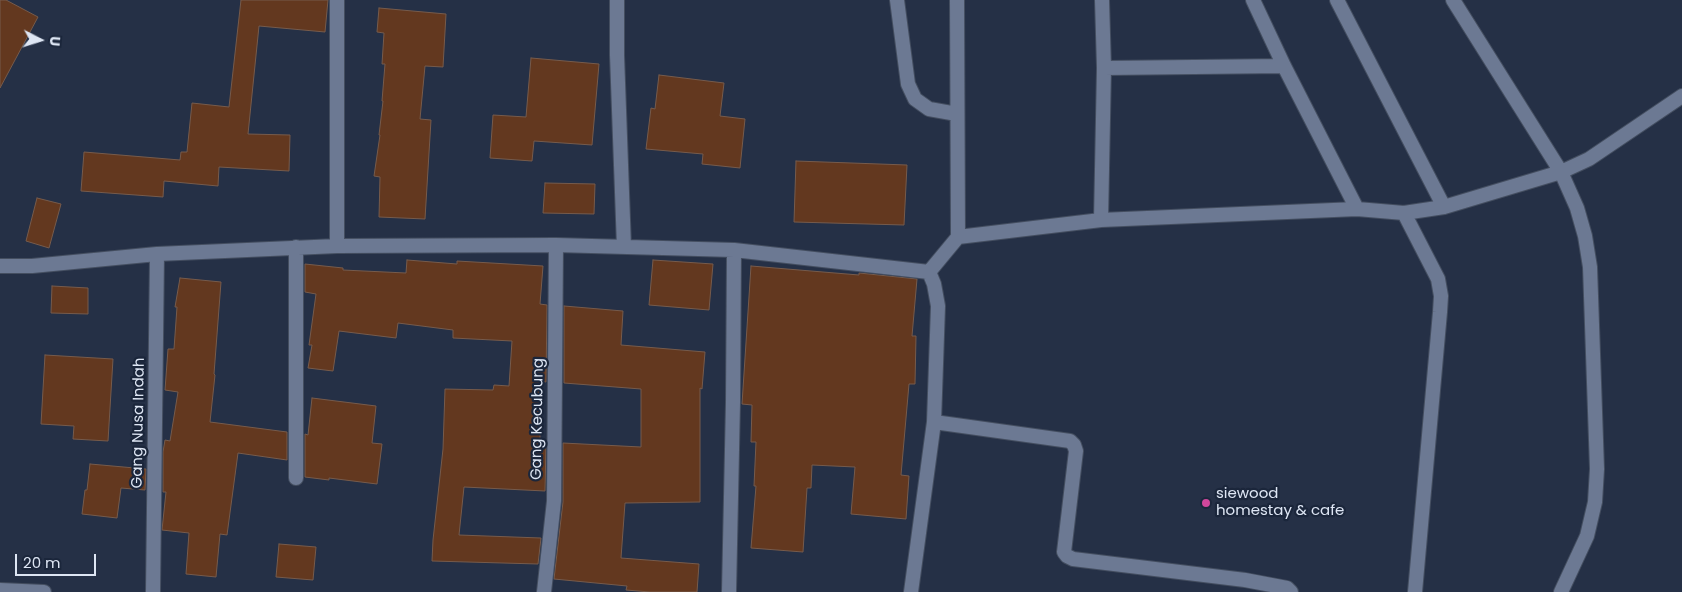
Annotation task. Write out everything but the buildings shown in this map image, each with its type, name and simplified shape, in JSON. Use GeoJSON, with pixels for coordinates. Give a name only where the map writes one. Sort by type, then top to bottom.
{"type":"FeatureCollection","features":[{"type":"Feature","properties":{"kind":"street"},"geometry":{"type":"LineString","coordinates":[[337,0],[337,246]]}},
{"type":"Feature","properties":{"kind":"street"},"geometry":{"type":"LineString","coordinates":[[617,0],[617,55],[624,247]]}},
{"type":"Feature","properties":{"kind":"street"},"geometry":{"type":"LineString","coordinates":[[897,0],[908,84],[915,99],[929,109],[957,114]]}},
{"type":"Feature","properties":{"kind":"street"},"geometry":{"type":"LineString","coordinates":[[929,272],[958,237],[957,0]]}},
{"type":"Feature","properties":{"kind":"street"},"geometry":{"type":"LineString","coordinates":[[1101,220],[1104,68],[1102,0]]}},
{"type":"Feature","properties":{"kind":"street"},"geometry":{"type":"LineString","coordinates":[[1253,0],[1284,66],[1357,209]]}},
{"type":"Feature","properties":{"kind":"street"},"geometry":{"type":"LineString","coordinates":[[1337,0],[1444,207]]}},
{"type":"Feature","properties":{"kind":"street"},"geometry":{"type":"LineString","coordinates":[[1453,0],[1561,172],[1577,208],[1590,267],[1597,469],[1595,502],[1587,536],[1561,592]]}},
{"type":"Feature","properties":{"kind":"street"},"geometry":{"type":"LineString","coordinates":[[1104,68],[1284,66]]}},
{"type":"Feature","properties":{"kind":"street"},"geometry":{"type":"LineString","coordinates":[[958,237],[1101,220],[1357,209],[1404,212],[1444,207],[1561,172],[1589,159],[1682,96]]}},
{"type":"Feature","properties":{"kind":"street"},"geometry":{"type":"LineString","coordinates":[[1404,212],[1438,279],[1440,296],[1415,592]]}},
{"type":"Feature","properties":{"kind":"street"},"geometry":{"type":"LineString","coordinates":[[0,266],[32,266],[157,254],[296,247],[556,245],[734,250],[929,272]]}},
{"type":"Feature","properties":{"kind":"street","name":"Gang Kecubung"},"geometry":{"type":"LineString","coordinates":[[544,592],[554,501],[556,245]]}},
{"type":"Feature","properties":{"kind":"street"},"geometry":{"type":"LineString","coordinates":[[296,247],[296,478]]}},
{"type":"Feature","properties":{"kind":"street"},"geometry":{"type":"LineString","coordinates":[[729,592],[734,250]]}},
{"type":"Feature","properties":{"kind":"street","name":"Gang Nusa Indah"},"geometry":{"type":"LineString","coordinates":[[153,592],[157,254]]}},
{"type":"Feature","properties":{"kind":"street"},"geometry":{"type":"LineString","coordinates":[[911,592],[934,422],[938,306],[936,291],[929,272]]}},
{"type":"Feature","properties":{"kind":"street"},"geometry":{"type":"LineString","coordinates":[[934,422],[1070,441],[1076,451],[1064,552],[1073,559],[1244,586],[1287,588],[1291,592]]}},
{"type":"Feature","properties":{"kind":"street"},"geometry":{"type":"LineString","coordinates":[[0,590],[44,592]]}},
{"type":"Feature","properties":{"kind":"place","name":"siewood homestay & cafe"},"geometry":{"type":"Point","coordinates":[1206,503]}}]}
